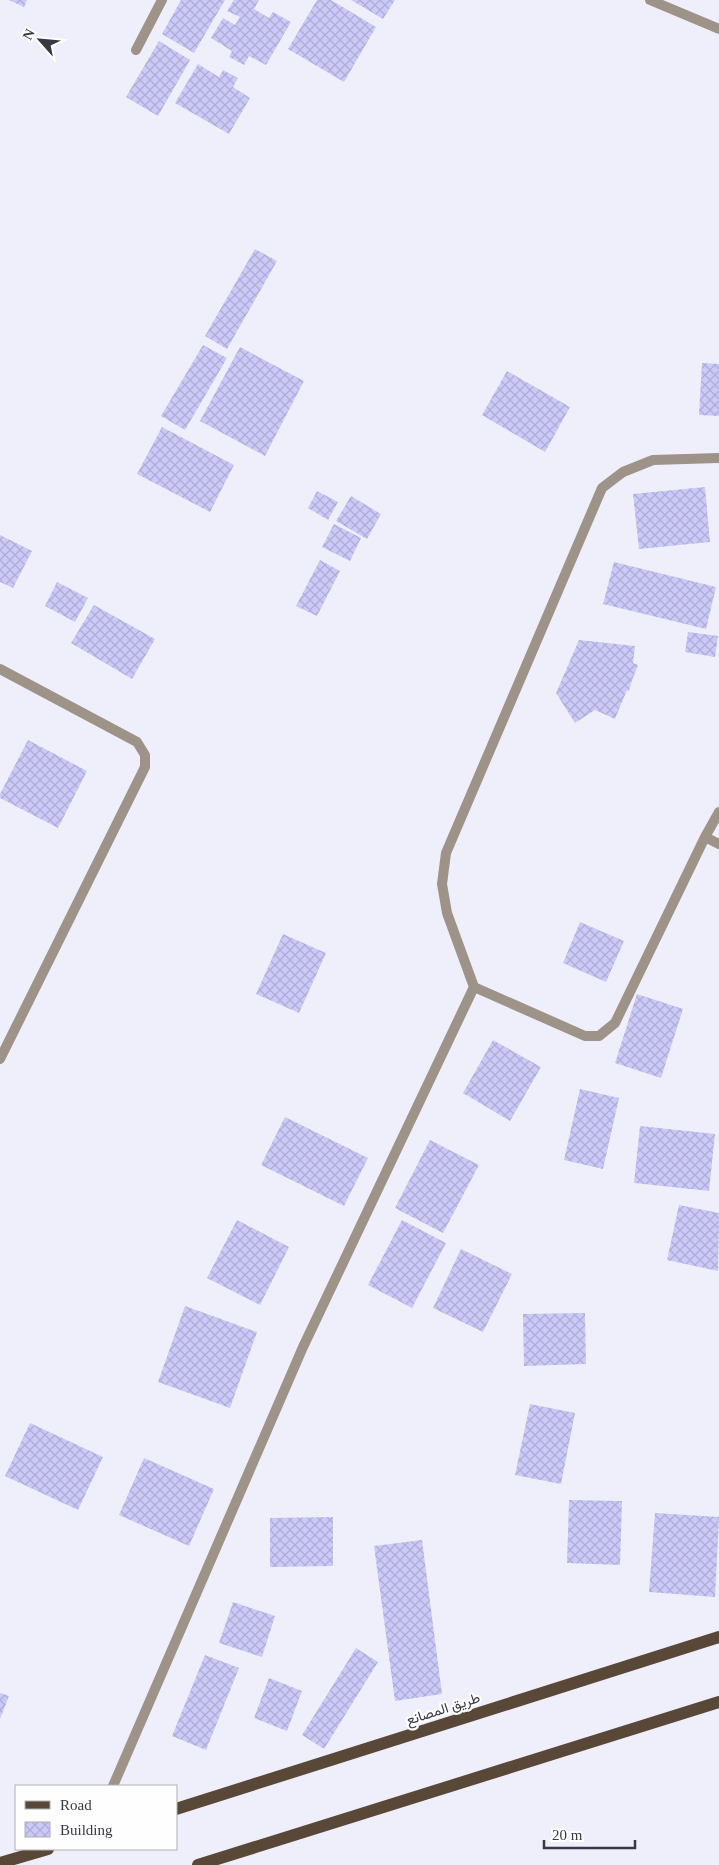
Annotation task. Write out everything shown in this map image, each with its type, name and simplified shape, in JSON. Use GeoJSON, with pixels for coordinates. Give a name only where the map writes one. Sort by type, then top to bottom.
{"type":"FeatureCollection","features":[{"type":"Feature","properties":{"kind":"main road","name":"طريق المصانع"},"geometry":{"type":"LineString","coordinates":[[178,1808],[719,1637]]}},
{"type":"Feature","properties":{"kind":"main road"},"geometry":{"type":"LineString","coordinates":[[198,1865],[719,1702]]}},
{"type":"Feature","properties":{"kind":"main road"},"geometry":{"type":"LineString","coordinates":[[0,1863],[45,1850]]}},
{"type":"Feature","properties":{"kind":"street"},"geometry":{"type":"LineString","coordinates":[[136,50],[162,0]]}},
{"type":"Feature","properties":{"kind":"street"},"geometry":{"type":"LineString","coordinates":[[650,0],[719,29]]}},
{"type":"Feature","properties":{"kind":"street"},"geometry":{"type":"LineString","coordinates":[[113,1785],[304,1347],[474,988],[447,913],[442,884],[446,853],[602,488],[623,472],[653,460],[719,458]]}},
{"type":"Feature","properties":{"kind":"street"},"geometry":{"type":"LineString","coordinates":[[0,669],[137,742],[145,756],[145,767],[0,1058]]}},
{"type":"Feature","properties":{"kind":"street"},"geometry":{"type":"LineString","coordinates":[[474,988],[585,1036],[599,1036],[615,1023],[705,837],[719,812]]}},
{"type":"Feature","properties":{"kind":"street"},"geometry":{"type":"LineString","coordinates":[[705,837],[719,844]]}},
{"type":"Feature","properties":{"kind":"building"},"geometry":{"type":"Polygon","coordinates":[[[9,0],[27,0],[24,7],[9,0]]]}},
{"type":"Feature","properties":{"kind":"building"},"geometry":{"type":"Polygon","coordinates":[[[181,0],[225,0],[194,53],[162,34],[181,0]]]}},
{"type":"Feature","properties":{"kind":"building"},"geometry":{"type":"Polygon","coordinates":[[[234,0],[259,0],[254,9],[269,18],[273,12],[291,22],[266,65],[249,56],[244,65],[229,57],[232,51],[211,38],[223,18],[235,25],[240,17],[227,11],[234,0]]]}},
{"type":"Feature","properties":{"kind":"building"},"geometry":{"type":"Polygon","coordinates":[[[317,0],[331,0],[376,27],[344,82],[288,49],[317,0]]]}},
{"type":"Feature","properties":{"kind":"building"},"geometry":{"type":"Polygon","coordinates":[[[351,0],[395,0],[383,19],[351,0]]]}},
{"type":"Feature","properties":{"kind":"building"},"geometry":{"type":"Polygon","coordinates":[[[159,41],[190,60],[158,116],[126,97],[159,41]]]}},
{"type":"Feature","properties":{"kind":"building"},"geometry":{"type":"Polygon","coordinates":[[[198,64],[219,77],[223,70],[238,78],[233,87],[250,98],[229,134],[175,103],[198,64]]]}},
{"type":"Feature","properties":{"kind":"building"},"geometry":{"type":"Polygon","coordinates":[[[255,249],[277,261],[227,349],[205,336],[255,249]]]}},
{"type":"Feature","properties":{"kind":"building"},"geometry":{"type":"Polygon","coordinates":[[[203,345],[227,358],[185,430],[161,416],[203,345]]]}},
{"type":"Feature","properties":{"kind":"building"},"geometry":{"type":"Polygon","coordinates":[[[240,347],[304,381],[265,456],[200,421],[240,347]]]}},
{"type":"Feature","properties":{"kind":"building"},"geometry":{"type":"Polygon","coordinates":[[[702,363],[719,364],[719,416],[699,415],[702,363]]]}},
{"type":"Feature","properties":{"kind":"building"},"geometry":{"type":"Polygon","coordinates":[[[507,371],[570,407],[545,452],[482,415],[507,371]]]}},
{"type":"Feature","properties":{"kind":"building"},"geometry":{"type":"Polygon","coordinates":[[[162,427],[234,465],[210,512],[137,474],[162,427]]]}},
{"type":"Feature","properties":{"kind":"building"},"geometry":{"type":"Polygon","coordinates":[[[705,487],[710,542],[639,549],[633,494],[705,487]]]}},
{"type":"Feature","properties":{"kind":"building"},"geometry":{"type":"Polygon","coordinates":[[[317,491],[338,502],[328,520],[308,508],[317,491]]]}},
{"type":"Feature","properties":{"kind":"building"},"geometry":{"type":"Polygon","coordinates":[[[351,496],[381,514],[367,539],[336,521],[351,496]]]}},
{"type":"Feature","properties":{"kind":"building"},"geometry":{"type":"Polygon","coordinates":[[[334,524],[361,538],[350,561],[322,547],[334,524]]]}},
{"type":"Feature","properties":{"kind":"building"},"geometry":{"type":"Polygon","coordinates":[[[0,535],[32,551],[13,588],[0,582],[0,535]]]}},
{"type":"Feature","properties":{"kind":"building"},"geometry":{"type":"Polygon","coordinates":[[[320,560],[340,571],[317,616],[296,606],[320,560]]]}},
{"type":"Feature","properties":{"kind":"building"},"geometry":{"type":"Polygon","coordinates":[[[614,562],[716,587],[706,629],[603,604],[614,562]]]}},
{"type":"Feature","properties":{"kind":"building"},"geometry":{"type":"Polygon","coordinates":[[[57,582],[88,598],[75,622],[45,606],[57,582]]]}},
{"type":"Feature","properties":{"kind":"building"},"geometry":{"type":"Polygon","coordinates":[[[94,605],[155,639],[132,679],[71,643],[94,605]]]}},
{"type":"Feature","properties":{"kind":"building"},"geometry":{"type":"Polygon","coordinates":[[[688,632],[718,636],[715,657],[685,652],[688,632]]]}},
{"type":"Feature","properties":{"kind":"building"},"geometry":{"type":"Polygon","coordinates":[[[579,640],[635,646],[633,663],[638,665],[629,691],[627,690],[615,719],[595,710],[575,723],[556,693],[579,640]]]}},
{"type":"Feature","properties":{"kind":"building"},"geometry":{"type":"Polygon","coordinates":[[[28,740],[87,771],[58,828],[0,798],[0,794],[28,740]]]}},
{"type":"Feature","properties":{"kind":"building"},"geometry":{"type":"Polygon","coordinates":[[[580,922],[624,941],[606,982],[563,963],[580,922]]]}},
{"type":"Feature","properties":{"kind":"building"},"geometry":{"type":"Polygon","coordinates":[[[283,934],[326,953],[299,1013],[256,994],[283,934]]]}},
{"type":"Feature","properties":{"kind":"building"},"geometry":{"type":"Polygon","coordinates":[[[637,994],[683,1009],[661,1078],[615,1063],[637,994]]]}},
{"type":"Feature","properties":{"kind":"building"},"geometry":{"type":"Polygon","coordinates":[[[493,1040],[541,1067],[510,1121],[463,1093],[493,1040]]]}},
{"type":"Feature","properties":{"kind":"building"},"geometry":{"type":"Polygon","coordinates":[[[580,1089],[619,1098],[603,1169],[564,1160],[580,1089]]]}},
{"type":"Feature","properties":{"kind":"building"},"geometry":{"type":"Polygon","coordinates":[[[285,1117],[368,1158],[344,1206],[261,1165],[285,1117]]]}},
{"type":"Feature","properties":{"kind":"building"},"geometry":{"type":"Polygon","coordinates":[[[640,1126],[715,1134],[709,1191],[634,1183],[640,1126]]]}},
{"type":"Feature","properties":{"kind":"building"},"geometry":{"type":"Polygon","coordinates":[[[430,1140],[479,1165],[443,1233],[395,1208],[430,1140]]]}},
{"type":"Feature","properties":{"kind":"building"},"geometry":{"type":"Polygon","coordinates":[[[679,1205],[719,1213],[718,1271],[667,1260],[679,1205]]]}},
{"type":"Feature","properties":{"kind":"building"},"geometry":{"type":"Polygon","coordinates":[[[237,1220],[289,1247],[260,1305],[207,1278],[237,1220]]]}},
{"type":"Feature","properties":{"kind":"building"},"geometry":{"type":"Polygon","coordinates":[[[402,1220],[446,1243],[412,1308],[368,1285],[402,1220]]]}},
{"type":"Feature","properties":{"kind":"building"},"geometry":{"type":"Polygon","coordinates":[[[461,1249],[512,1274],[483,1332],[433,1308],[461,1249]]]}},
{"type":"Feature","properties":{"kind":"building"},"geometry":{"type":"Polygon","coordinates":[[[185,1306],[257,1332],[230,1408],[158,1382],[185,1306]]]}},
{"type":"Feature","properties":{"kind":"building"},"geometry":{"type":"Polygon","coordinates":[[[585,1313],[586,1364],[524,1366],[523,1314],[585,1313]]]}},
{"type":"Feature","properties":{"kind":"building"},"geometry":{"type":"Polygon","coordinates":[[[530,1404],[575,1413],[561,1484],[515,1475],[530,1404]]]}},
{"type":"Feature","properties":{"kind":"building"},"geometry":{"type":"Polygon","coordinates":[[[30,1423],[103,1457],[78,1510],[5,1476],[30,1423]]]}},
{"type":"Feature","properties":{"kind":"building"},"geometry":{"type":"Polygon","coordinates":[[[144,1458],[214,1489],[189,1546],[119,1515],[144,1458]]]}},
{"type":"Feature","properties":{"kind":"building"},"geometry":{"type":"Polygon","coordinates":[[[569,1500],[622,1501],[620,1565],[567,1563],[569,1500]]]}},
{"type":"Feature","properties":{"kind":"building"},"geometry":{"type":"Polygon","coordinates":[[[655,1513],[719,1517],[715,1597],[649,1592],[655,1513]]]}},
{"type":"Feature","properties":{"kind":"building"},"geometry":{"type":"Polygon","coordinates":[[[333,1517],[333,1566],[270,1567],[270,1518],[333,1517]]]}},
{"type":"Feature","properties":{"kind":"building"},"geometry":{"type":"Polygon","coordinates":[[[422,1540],[442,1694],[395,1701],[374,1546],[422,1540]]]}},
{"type":"Feature","properties":{"kind":"building"},"geometry":{"type":"Polygon","coordinates":[[[233,1602],[275,1616],[262,1657],[219,1643],[233,1602]]]}},
{"type":"Feature","properties":{"kind":"building"},"geometry":{"type":"Polygon","coordinates":[[[356,1648],[378,1662],[324,1749],[302,1735],[356,1648]]]}},
{"type":"Feature","properties":{"kind":"building"},"geometry":{"type":"Polygon","coordinates":[[[205,1655],[239,1668],[206,1750],[172,1736],[205,1655]]]}},
{"type":"Feature","properties":{"kind":"building"},"geometry":{"type":"Polygon","coordinates":[[[269,1678],[302,1691],[287,1731],[254,1718],[269,1678]]]}},
{"type":"Feature","properties":{"kind":"building"},"geometry":{"type":"Polygon","coordinates":[[[0,1693],[9,1696],[0,1719],[0,1693]]]}}]}
